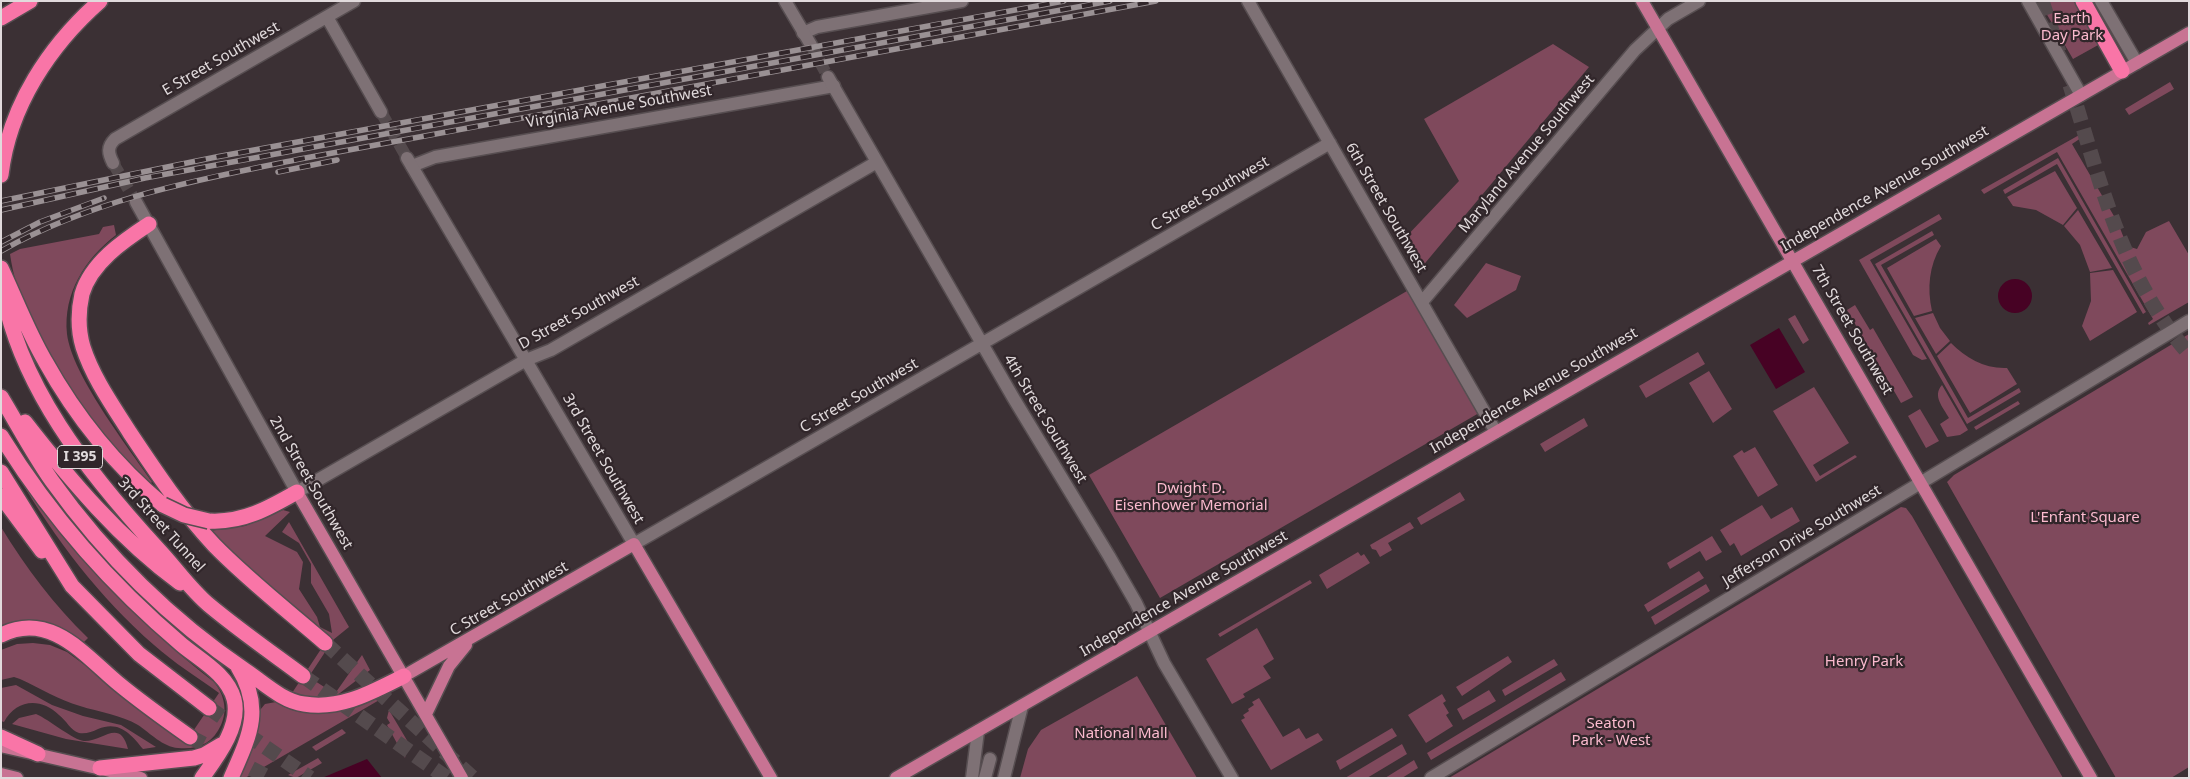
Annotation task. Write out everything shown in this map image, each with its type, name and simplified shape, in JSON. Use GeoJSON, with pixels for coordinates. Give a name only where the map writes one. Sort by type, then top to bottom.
{"type":"FeatureCollection","features":[{"type":"Feature","properties":{"kind":"highway"},"geometry":{"type":"LineString","coordinates":[[1,18],[30,1]]}},
{"type":"Feature","properties":{"kind":"highway"},"geometry":{"type":"LineString","coordinates":[[1,174],[13,126],[32,82],[59,44],[100,1]]}},
{"type":"Feature","properties":{"kind":"highway"},"geometry":{"type":"LineString","coordinates":[[2083,1],[2122,71]]}},
{"type":"Feature","properties":{"kind":"highway"},"geometry":{"type":"LineString","coordinates":[[149,224],[106,257],[96,269],[83,293],[80,307],[80,331],[91,368],[139,446],[196,524],[237,567],[325,643]]}},
{"type":"Feature","properties":{"kind":"highway"},"geometry":{"type":"LineString","coordinates":[[1,268],[44,361],[75,409],[128,472],[163,505],[184,515],[209,521],[230,521],[256,514],[298,492]]}},
{"type":"Feature","properties":{"kind":"highway","name":"3rd Street Tunnel"},"geometry":{"type":"LineString","coordinates":[[1,280],[6,308],[23,354],[68,439],[124,513],[208,604],[303,676]]}},
{"type":"Feature","properties":{"kind":"highway"},"geometry":{"type":"LineString","coordinates":[[1,390],[52,456],[115,526],[149,560],[208,604]]}},
{"type":"Feature","properties":{"kind":"highway"},"geometry":{"type":"LineString","coordinates":[[1,397],[51,479],[103,544],[159,601],[205,642],[286,699],[314,706],[336,704],[361,698],[404,676]]}},
{"type":"Feature","properties":{"kind":"highway"},"geometry":{"type":"LineString","coordinates":[[1,436],[50,505],[108,574],[159,625],[226,683],[234,699],[235,708],[227,738],[202,778]]}},
{"type":"Feature","properties":{"kind":"highway"},"geometry":{"type":"LineString","coordinates":[[1,472],[72,586]]}},
{"type":"Feature","properties":{"kind":"highway"},"geometry":{"type":"LineString","coordinates":[[1,496],[28,534],[72,586],[139,654],[209,708]]}},
{"type":"Feature","properties":{"kind":"highway"},"geometry":{"type":"LineString","coordinates":[[1,635],[8,631],[30,629],[52,632],[72,641],[132,694],[190,737]]}},
{"type":"Feature","properties":{"kind":"highway"},"geometry":{"type":"LineString","coordinates":[[231,778],[245,745],[252,713],[248,685],[236,664]]}},
{"type":"Feature","properties":{"kind":"highway"},"geometry":{"type":"LineString","coordinates":[[1,737],[38,754]]}},
{"type":"Feature","properties":{"kind":"highway"},"geometry":{"type":"LineString","coordinates":[[100,768],[194,758],[213,751],[227,738]]}},
{"type":"Feature","properties":{"kind":"main road","name":"7th Street Southwest"},"geometry":{"type":"LineString","coordinates":[[1642,1],[2091,778]]}},
{"type":"Feature","properties":{"kind":"main road","name":"Independence Avenue Southwest"},"geometry":{"type":"LineString","coordinates":[[896,778],[2189,32]]}},
{"type":"Feature","properties":{"kind":"main road","name":"2nd Street Southwest"},"geometry":{"type":"LineString","coordinates":[[298,492],[462,778]]}},
{"type":"Feature","properties":{"kind":"main road","name":"C Street Southwest"},"geometry":{"type":"LineString","coordinates":[[404,676],[470,640],[634,544]]}},
{"type":"Feature","properties":{"kind":"main road","name":"3rd Street Southwest"},"geometry":{"type":"LineString","coordinates":[[634,544],[771,778]]}},
{"type":"Feature","properties":{"kind":"main road"},"geometry":{"type":"LineString","coordinates":[[426,714],[449,666],[470,640]]}},
{"type":"Feature","properties":{"kind":"main road"},"geometry":{"type":"LineString","coordinates":[[1,746],[141,778]]}},
{"type":"Feature","properties":{"kind":"main road"},"geometry":{"type":"LineString","coordinates":[[1,774],[17,778]]}},
{"type":"Feature","properties":{"kind":"street","name":"E Street Southwest"},"geometry":{"type":"LineString","coordinates":[[113,163],[109,145],[115,139],[354,1]]}},
{"type":"Feature","properties":{"kind":"street"},"geometry":{"type":"LineString","coordinates":[[785,1],[811,45]]}},
{"type":"Feature","properties":{"kind":"street"},"geometry":{"type":"LineString","coordinates":[[803,33],[817,27],[962,1]]}},
{"type":"Feature","properties":{"kind":"street","name":"6th Street Southwest"},"geometry":{"type":"LineString","coordinates":[[1248,1],[1496,432]]}},
{"type":"Feature","properties":{"kind":"street"},"geometry":{"type":"LineString","coordinates":[[1657,28],[1699,1]]}},
{"type":"Feature","properties":{"kind":"street"},"geometry":{"type":"LineString","coordinates":[[2028,1],[2081,95]]}},
{"type":"Feature","properties":{"kind":"street"},"geometry":{"type":"LineString","coordinates":[[2101,1],[2137,63]]}},
{"type":"Feature","properties":{"kind":"street"},"geometry":{"type":"LineString","coordinates":[[327,17],[381,112]]}},
{"type":"Feature","properties":{"kind":"street","name":"Maryland Avenue Southwest"},"geometry":{"type":"LineString","coordinates":[[1422,302],[1635,50],[1657,28]]}},
{"type":"Feature","properties":{"kind":"street","name":"4th Street Southwest"},"geometry":{"type":"LineString","coordinates":[[831,81],[982,343],[1109,556],[1164,663],[1232,778]]}},
{"type":"Feature","properties":{"kind":"street","name":"Virginia Avenue Southwest"},"geometry":{"type":"LineString","coordinates":[[409,162],[831,81]]}},
{"type":"Feature","properties":{"kind":"street","name":"C Street Southwest"},"geometry":{"type":"LineString","coordinates":[[634,544],[1330,143]]}},
{"type":"Feature","properties":{"kind":"street","name":"3rd Street Southwest"},"geometry":{"type":"LineString","coordinates":[[409,162],[634,544]]}},
{"type":"Feature","properties":{"kind":"street","name":"D Street Southwest"},"geometry":{"type":"LineString","coordinates":[[298,492],[526,360],[550,350],[877,162]]}},
{"type":"Feature","properties":{"kind":"street","name":"2nd Street Southwest"},"geometry":{"type":"LineString","coordinates":[[136,202],[250,411],[298,492]]}},
{"type":"Feature","properties":{"kind":"street","name":"Jefferson Drive Southwest"},"geometry":{"type":"LineString","coordinates":[[1431,778],[2189,321]]}},
{"type":"Feature","properties":{"kind":"street"},"geometry":{"type":"LineString","coordinates":[[1004,778],[1022,706]]}},
{"type":"Feature","properties":{"kind":"street"},"geometry":{"type":"LineString","coordinates":[[972,778],[978,731]]}},
{"type":"Feature","properties":{"kind":"street"},"geometry":{"type":"LineString","coordinates":[[985,778],[990,759]]}},
{"type":"Feature","properties":{"kind":"green space","name":"Earth Day Park"},"geometry":{"type":"Polygon","coordinates":[[[2039,1],[2075,1],[2100,44],[2073,59],[2039,1]]]}},
{"type":"Feature","properties":{"kind":"green space"},"geometry":{"type":"Polygon","coordinates":[[[1553,44],[1589,67],[1421,268],[1404,239],[1459,181],[1424,119],[1553,44]]]}},
{"type":"Feature","properties":{"kind":"green space"},"geometry":{"type":"Polygon","coordinates":[[[2170,82],[2174,89],[2129,115],[2125,109],[2170,82]]]}},
{"type":"Feature","properties":{"kind":"green space"},"geometry":{"type":"Polygon","coordinates":[[[2081,134],[2081,138],[2072,144],[2118,223],[2127,246],[2137,249],[2146,232],[2169,221],[2189,255],[2189,302],[2149,325],[2148,323],[2153,319],[2057,152],[1984,194],[1981,190],[2081,134]]]}},
{"type":"Feature","properties":{"kind":"green space"},"geometry":{"type":"Polygon","coordinates":[[[2058,158],[2146,312],[2143,314],[2057,164],[2005,194],[2003,190],[2058,158]]]}},
{"type":"Feature","properties":{"kind":"green space"},"geometry":{"type":"Polygon","coordinates":[[[2055,171],[2077,208],[2063,225],[2036,210],[2013,206],[2007,197],[2055,171]]]}},
{"type":"Feature","properties":{"kind":"green space"},"geometry":{"type":"Polygon","coordinates":[[[2078,210],[2112,268],[2090,272],[2080,245],[2064,226],[2078,210]]]}},
{"type":"Feature","properties":{"kind":"green space"},"geometry":{"type":"Polygon","coordinates":[[[1939,214],[1942,219],[1870,260],[1927,359],[1922,360],[1913,355],[1859,260],[1939,214]]]}},
{"type":"Feature","properties":{"kind":"green space"},"geometry":{"type":"Polygon","coordinates":[[[114,225],[116,235],[95,255],[78,278],[69,305],[67,334],[71,351],[90,390],[152,482],[150,484],[104,435],[62,379],[28,317],[17,286],[10,254],[20,249],[99,234],[103,227],[114,225]]]}},
{"type":"Feature","properties":{"kind":"green space"},"geometry":{"type":"Polygon","coordinates":[[[1932,231],[1934,235],[1881,265],[1968,418],[2019,388],[2021,392],[1967,424],[1875,264],[1932,231]]]}},
{"type":"Feature","properties":{"kind":"green space"},"geometry":{"type":"Polygon","coordinates":[[[1936,239],[1941,246],[1934,261],[1930,277],[1929,286],[1932,311],[1914,316],[1887,268],[1936,239]]]}},
{"type":"Feature","properties":{"kind":"green space"},"geometry":{"type":"Polygon","coordinates":[[[1486,263],[1521,276],[1516,290],[1467,318],[1454,305],[1486,263]]]}},
{"type":"Feature","properties":{"kind":"green space"},"geometry":{"type":"Polygon","coordinates":[[[2113,270],[2137,312],[2090,341],[2082,326],[2091,301],[2090,273],[2113,270]]]}},
{"type":"Feature","properties":{"kind":"green space","name":"Dwight D. Eisenhower Memorial"},"geometry":{"type":"Polygon","coordinates":[[[1407,291],[1479,413],[1160,598],[1089,475],[1407,291]]]}},
{"type":"Feature","properties":{"kind":"green space"},"geometry":{"type":"Polygon","coordinates":[[[1855,305],[1870,330],[1873,328],[1913,397],[1901,403],[1847,310],[1855,305]]]}},
{"type":"Feature","properties":{"kind":"green space"},"geometry":{"type":"Polygon","coordinates":[[[1933,313],[1940,328],[1950,341],[1936,354],[1915,318],[1933,313]]]}},
{"type":"Feature","properties":{"kind":"green space"},"geometry":{"type":"Polygon","coordinates":[[[1795,315],[1809,340],[1803,344],[1788,319],[1795,315]]]}},
{"type":"Feature","properties":{"kind":"green space","name":"L'Enfant Square"},"geometry":{"type":"Polygon","coordinates":[[[2189,334],[2189,767],[2171,778],[2116,778],[1947,482],[1954,475],[2189,334]]]}},
{"type":"Feature","properties":{"kind":"green space"},"geometry":{"type":"Polygon","coordinates":[[[1951,343],[1976,362],[1991,367],[2007,368],[2017,384],[1970,413],[1937,356],[1951,343]]]}},
{"type":"Feature","properties":{"kind":"green space"},"geometry":{"type":"Polygon","coordinates":[[[1698,352],[1705,364],[1646,398],[1639,386],[1698,352]]]}},
{"type":"Feature","properties":{"kind":"green space"},"geometry":{"type":"Polygon","coordinates":[[[1709,371],[1732,409],[1713,423],[1689,383],[1709,371]]]}},
{"type":"Feature","properties":{"kind":"green space"},"geometry":{"type":"Polygon","coordinates":[[[1942,385],[1968,430],[1960,435],[1947,437],[1940,424],[1949,418],[1938,397],[1939,389],[1942,385]]]}},
{"type":"Feature","properties":{"kind":"green space"},"geometry":{"type":"Polygon","coordinates":[[[1814,387],[1849,443],[1813,465],[1820,476],[1855,455],[1857,457],[1816,482],[1773,411],[1814,387]]]}},
{"type":"Feature","properties":{"kind":"green space"},"geometry":{"type":"Polygon","coordinates":[[[2018,401],[2020,404],[1976,430],[1974,427],[2018,401]]]}},
{"type":"Feature","properties":{"kind":"green space"},"geometry":{"type":"Polygon","coordinates":[[[1920,409],[1939,441],[1926,448],[1908,416],[1920,409]]]}},
{"type":"Feature","properties":{"kind":"green space"},"geometry":{"type":"Polygon","coordinates":[[[1584,418],[1588,426],[1545,452],[1540,444],[1584,418]]]}},
{"type":"Feature","properties":{"kind":"green space"},"geometry":{"type":"Polygon","coordinates":[[[1755,447],[1778,485],[1758,497],[1733,456],[1742,450],[1744,453],[1755,447]]]}},
{"type":"Feature","properties":{"kind":"green space"},"geometry":{"type":"Polygon","coordinates":[[[20,475],[87,558],[134,610],[185,659],[214,682],[224,702],[224,714],[218,731],[209,741],[192,748],[172,747],[138,725],[124,719],[72,703],[14,677],[1,680],[1,650],[17,644],[50,645],[67,652],[187,740],[219,693],[162,652],[115,607],[63,545],[32,499],[18,476],[20,475]]]}},
{"type":"Feature","properties":{"kind":"green space"},"geometry":{"type":"Polygon","coordinates":[[[1460,492],[1465,500],[1421,525],[1417,518],[1460,492]]]}},
{"type":"Feature","properties":{"kind":"green space"},"geometry":{"type":"Polygon","coordinates":[[[1762,505],[1771,519],[1792,507],[1800,521],[1741,556],[1734,543],[1730,546],[1720,530],[1762,505]]]}},
{"type":"Feature","properties":{"kind":"green space","name":"Henry Park"},"geometry":{"type":"Polygon","coordinates":[[[1901,507],[1906,508],[1912,516],[2063,778],[1449,778],[1901,507]]]}},
{"type":"Feature","properties":{"kind":"green space"},"geometry":{"type":"Polygon","coordinates":[[[283,510],[290,512],[265,536],[297,552],[303,562],[299,589],[317,617],[320,627],[332,633],[329,614],[311,583],[311,564],[299,543],[282,532],[289,522],[349,627],[333,640],[306,681],[310,685],[315,681],[332,692],[328,699],[316,700],[292,693],[325,643],[209,531],[245,526],[283,510]]]}},
{"type":"Feature","properties":{"kind":"green space"},"geometry":{"type":"Polygon","coordinates":[[[1410,522],[1414,528],[1388,543],[1392,550],[1380,557],[1376,550],[1372,549],[1370,545],[1410,522]]]}},
{"type":"Feature","properties":{"kind":"green space"},"geometry":{"type":"Polygon","coordinates":[[[1,527],[41,586],[88,638],[84,642],[53,628],[35,627],[1,630],[1,527]]]}},
{"type":"Feature","properties":{"kind":"green space"},"geometry":{"type":"Polygon","coordinates":[[[1712,536],[1722,552],[1706,561],[1700,551],[1670,569],[1667,563],[1712,536]]]}},
{"type":"Feature","properties":{"kind":"green space"},"geometry":{"type":"Polygon","coordinates":[[[1358,552],[1361,556],[1364,554],[1370,563],[1327,589],[1319,575],[1358,552]]]}},
{"type":"Feature","properties":{"kind":"green space"},"geometry":{"type":"Polygon","coordinates":[[[1699,571],[1704,578],[1648,612],[1644,605],[1699,571]]]}},
{"type":"Feature","properties":{"kind":"green space"},"geometry":{"type":"Polygon","coordinates":[[[1310,580],[1312,583],[1220,637],[1218,634],[1310,580]]]}},
{"type":"Feature","properties":{"kind":"green space"},"geometry":{"type":"Polygon","coordinates":[[[1706,584],[1710,591],[1655,625],[1651,617],[1706,584]]]}},
{"type":"Feature","properties":{"kind":"green space"},"geometry":{"type":"Polygon","coordinates":[[[1257,628],[1274,659],[1263,666],[1271,678],[1243,694],[1245,697],[1232,704],[1206,659],[1257,628]]]}},
{"type":"Feature","properties":{"kind":"green space"},"geometry":{"type":"Polygon","coordinates":[[[362,655],[370,670],[336,696],[334,695],[362,655]]]}},
{"type":"Feature","properties":{"kind":"green space"},"geometry":{"type":"Polygon","coordinates":[[[1508,656],[1512,662],[1462,696],[1456,687],[1508,656]]]}},
{"type":"Feature","properties":{"kind":"green space"},"geometry":{"type":"Polygon","coordinates":[[[1554,659],[1558,665],[1505,696],[1502,690],[1554,659]]]}},
{"type":"Feature","properties":{"kind":"green space"},"geometry":{"type":"Polygon","coordinates":[[[1561,672],[1566,680],[1431,760],[1427,753],[1561,672]]]}},
{"type":"Feature","properties":{"kind":"green space","name":"National Mall"},"geometry":{"type":"Polygon","coordinates":[[[1137,676],[1197,778],[1020,778],[1028,749],[1041,730],[1137,676]]]}},
{"type":"Feature","properties":{"kind":"green space"},"geometry":{"type":"Polygon","coordinates":[[[16,685],[52,705],[83,716],[121,725],[156,747],[143,749],[134,738],[118,727],[105,727],[79,733],[73,730],[52,709],[37,703],[22,705],[9,714],[4,722],[1,721],[1,688],[16,685]]]}},
{"type":"Feature","properties":{"kind":"green space"},"geometry":{"type":"Polygon","coordinates":[[[1489,690],[1496,701],[1463,720],[1457,709],[1489,690]]]}},
{"type":"Feature","properties":{"kind":"green space"},"geometry":{"type":"Polygon","coordinates":[[[378,693],[381,699],[245,778],[236,778],[253,746],[260,710],[265,704],[276,702],[292,710],[319,713],[351,709],[351,707],[378,693]]]}},
{"type":"Feature","properties":{"kind":"green space"},"geometry":{"type":"Polygon","coordinates":[[[1442,694],[1446,701],[1443,703],[1449,713],[1446,715],[1453,726],[1426,743],[1408,715],[1442,694]]]}},
{"type":"Feature","properties":{"kind":"green space"},"geometry":{"type":"Polygon","coordinates":[[[1259,698],[1283,737],[1299,728],[1306,739],[1318,733],[1323,740],[1271,770],[1241,720],[1245,718],[1243,715],[1249,711],[1248,709],[1254,705],[1252,702],[1259,698]]]}},
{"type":"Feature","properties":{"kind":"green space"},"geometry":{"type":"Polygon","coordinates":[[[389,710],[408,742],[405,758],[387,725],[390,723],[387,718],[389,710]]]}},
{"type":"Feature","properties":{"kind":"green space"},"geometry":{"type":"Polygon","coordinates":[[[36,714],[79,740],[91,740],[110,733],[120,734],[125,740],[128,749],[66,739],[12,724],[19,718],[36,714]]]}},
{"type":"Feature","properties":{"kind":"green space"},"geometry":{"type":"Polygon","coordinates":[[[1392,728],[1397,736],[1340,770],[1336,761],[1392,728]]]}},
{"type":"Feature","properties":{"kind":"green space"},"geometry":{"type":"Polygon","coordinates":[[[342,729],[346,733],[316,751],[312,747],[342,729]]]}},
{"type":"Feature","properties":{"kind":"green space"},"geometry":{"type":"Polygon","coordinates":[[[1402,744],[1407,754],[1367,778],[1345,778],[1402,744]]]}},
{"type":"Feature","properties":{"kind":"green space"},"geometry":{"type":"Polygon","coordinates":[[[318,758],[322,763],[296,778],[288,775],[318,758]]]}},
{"type":"Feature","properties":{"kind":"green space"},"geometry":{"type":"Polygon","coordinates":[[[1414,760],[1418,768],[1402,778],[1385,778],[1414,760]]]}},
{"type":"Feature","properties":{"kind":"shaded area"},"geometry":{"type":"Polygon","coordinates":[[[2015,279],[2022,280],[2027,284],[2031,289],[2031,303],[2027,308],[2022,312],[2015,313],[2008,312],[2003,308],[1999,303],[1998,296],[1999,289],[2003,284],[2008,280],[2015,279]]]}},
{"type":"Feature","properties":{"kind":"shaded area"},"geometry":{"type":"Polygon","coordinates":[[[1779,328],[1805,372],[1776,389],[1750,345],[1779,328]]]}},
{"type":"Feature","properties":{"kind":"shaded area"},"geometry":{"type":"Polygon","coordinates":[[[367,759],[382,778],[322,778],[367,759]]]}},
{"type":"Feature","properties":{"kind":"tunnel"},"geometry":{"type":"LineString","coordinates":[[2042,1],[2059,52]]}},
{"type":"Feature","properties":{"kind":"tunnel"},"geometry":{"type":"LineString","coordinates":[[811,45],[828,77]]}},
{"type":"Feature","properties":{"kind":"tunnel"},"geometry":{"type":"LineString","coordinates":[[2070,85],[2103,191],[2129,260],[2166,324],[2189,354]]}},
{"type":"Feature","properties":{"kind":"tunnel"},"geometry":{"type":"LineString","coordinates":[[381,112],[407,158]]}},
{"type":"Feature","properties":{"kind":"tunnel"},"geometry":{"type":"LineString","coordinates":[[113,163],[136,202]]}},
{"type":"Feature","properties":{"kind":"tunnel"},"geometry":{"type":"LineString","coordinates":[[325,643],[473,778]]}},
{"type":"Feature","properties":{"kind":"tunnel"},"geometry":{"type":"LineString","coordinates":[[303,676],[447,778]]}},
{"type":"Feature","properties":{"kind":"tunnel"},"geometry":{"type":"LineString","coordinates":[[209,708],[310,778]]}},
{"type":"Feature","properties":{"kind":"tunnel"},"geometry":{"type":"LineString","coordinates":[[190,737],[270,778]]}},
{"type":"Feature","properties":{"kind":"railway"},"geometry":{"type":"LineString","coordinates":[[1,201],[216,157],[1064,1]]}},
{"type":"Feature","properties":{"kind":"railway"},"geometry":{"type":"LineString","coordinates":[[1,210],[145,178],[1110,1]]}},
{"type":"Feature","properties":{"kind":"railway"},"geometry":{"type":"LineString","coordinates":[[1,251],[36,233],[109,205],[146,193],[222,175],[1156,1]]}},
{"type":"Feature","properties":{"kind":"railway"},"geometry":{"type":"LineString","coordinates":[[278,172],[337,160]]}},
{"type":"Feature","properties":{"kind":"railway"},"geometry":{"type":"LineString","coordinates":[[1,242],[40,222],[104,198]]}},
{"type":"Feature","properties":{"kind":"park label","name":"Seaton Park - West"},"geometry":{"type":"Point","coordinates":[1611,732]}}]}
